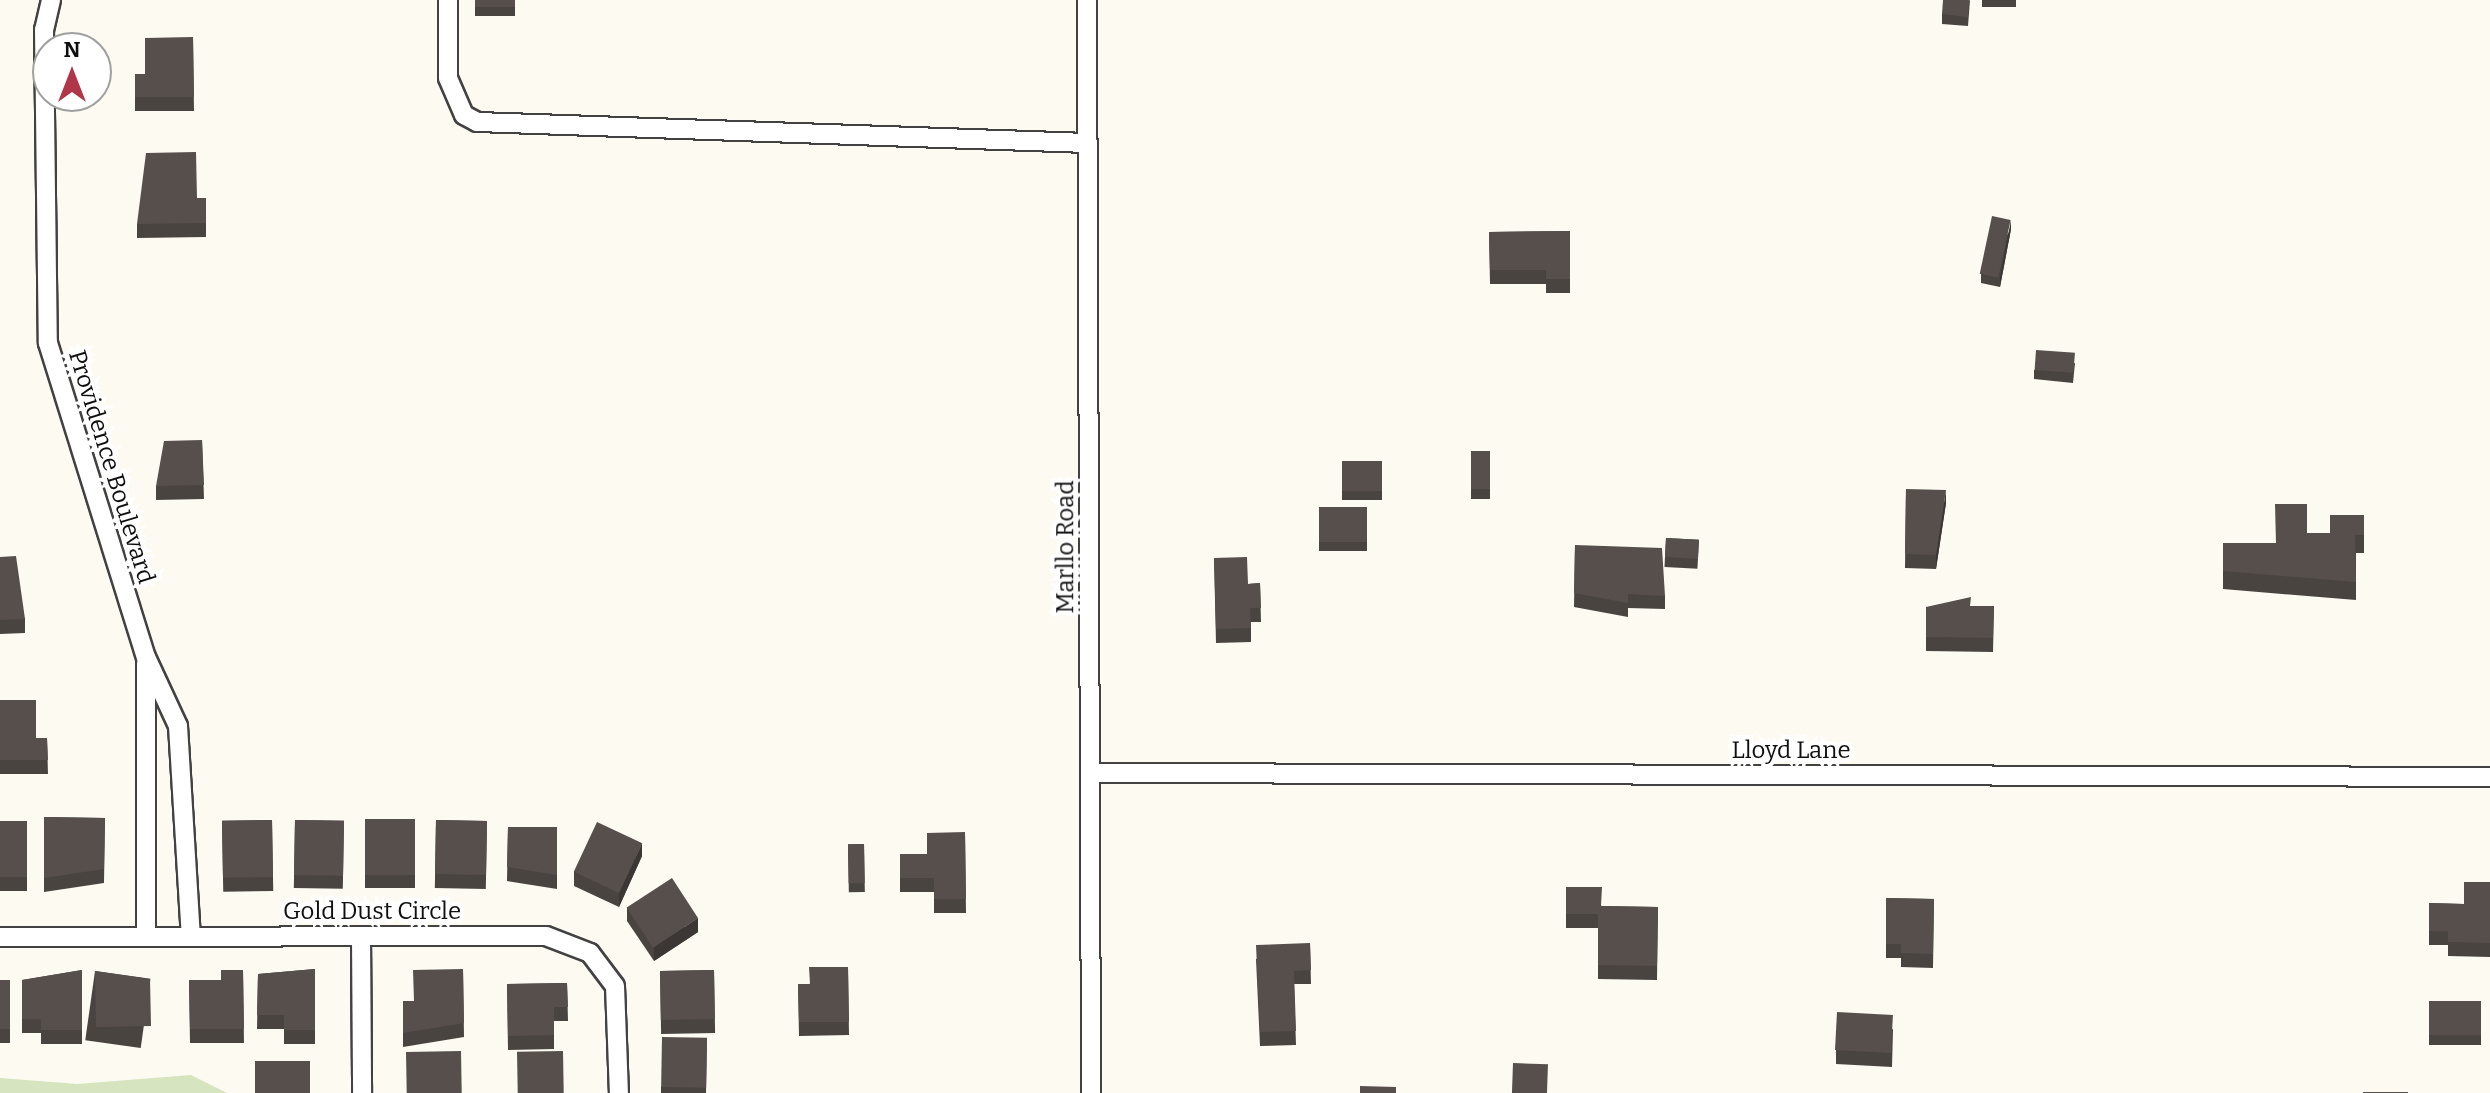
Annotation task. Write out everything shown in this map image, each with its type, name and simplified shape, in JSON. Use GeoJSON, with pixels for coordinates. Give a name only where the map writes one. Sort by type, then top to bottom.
{"type":"FeatureCollection","features":[{"type":"Feature","properties":{"kind":"street","name":"Providence Boulevard"},"geometry":{"type":"LineString","coordinates":[[51,0],[44,30],[48,343],[146,657],[178,726],[191,937]]}},
{"type":"Feature","properties":{"kind":"street"},"geometry":{"type":"LineString","coordinates":[[448,0],[448,78],[464,115],[477,122],[1088,143]]}},
{"type":"Feature","properties":{"kind":"street","name":"Marllo Road"},"geometry":{"type":"LineString","coordinates":[[1087,0],[1091,1093]]}},
{"type":"Feature","properties":{"kind":"street","name":"Providence Boulevard"},"geometry":{"type":"LineString","coordinates":[[146,657],[146,937]]}},
{"type":"Feature","properties":{"kind":"street","name":"Lloyd Lane"},"geometry":{"type":"LineString","coordinates":[[1092,773],[2490,777]]}},
{"type":"Feature","properties":{"kind":"street"},"geometry":{"type":"LineString","coordinates":[[361,936],[362,1093]]}},
{"type":"Feature","properties":{"kind":"street","name":"Gold Dust Circle"},"geometry":{"type":"LineString","coordinates":[[0,937],[546,936],[590,953],[615,986],[619,1093]]}},
{"type":"Feature","properties":{"kind":"green space"},"geometry":{"type":"Polygon","coordinates":[[[191,1075],[227,1093],[0,1093],[0,1078],[77,1084],[191,1075]]]}},
{"type":"Feature","properties":{"kind":"building"},"geometry":{"type":"Polygon","coordinates":[[[475,0],[515,0],[515,7],[475,7],[475,0]]]}},
{"type":"Feature","properties":{"kind":"building"},"geometry":{"type":"Polygon","coordinates":[[[1943,0],[1969,0],[1968,17],[1942,14],[1943,0]]]}},
{"type":"Feature","properties":{"kind":"building"},"geometry":{"type":"Polygon","coordinates":[[[193,37],[194,97],[135,97],[135,74],[145,74],[145,38],[193,37]]]}},
{"type":"Feature","properties":{"kind":"building"},"geometry":{"type":"Polygon","coordinates":[[[196,152],[197,198],[206,198],[206,223],[137,224],[146,153],[196,152]]]}},
{"type":"Feature","properties":{"kind":"building"},"geometry":{"type":"Polygon","coordinates":[[[1992,216],[2011,220],[1998,278],[1980,274],[1992,216]]]}},
{"type":"Feature","properties":{"kind":"building"},"geometry":{"type":"Polygon","coordinates":[[[1570,231],[1570,279],[1546,279],[1546,270],[1490,270],[1489,232],[1570,231]]]}},
{"type":"Feature","properties":{"kind":"building"},"geometry":{"type":"Polygon","coordinates":[[[2036,350],[2075,353],[2074,373],[2035,370],[2036,350]]]}},
{"type":"Feature","properties":{"kind":"building"},"geometry":{"type":"Polygon","coordinates":[[[202,440],[204,485],[156,486],[164,441],[202,440]]]}},
{"type":"Feature","properties":{"kind":"building"},"geometry":{"type":"Polygon","coordinates":[[[1471,451],[1490,451],[1490,489],[1471,489],[1471,451]]]}},
{"type":"Feature","properties":{"kind":"building"},"geometry":{"type":"Polygon","coordinates":[[[1342,461],[1382,461],[1382,491],[1342,491],[1342,461]]]}},
{"type":"Feature","properties":{"kind":"building"},"geometry":{"type":"Polygon","coordinates":[[[1906,489],[1946,490],[1936,555],[1905,554],[1906,489]]]}},
{"type":"Feature","properties":{"kind":"building"},"geometry":{"type":"Polygon","coordinates":[[[2275,504],[2307,504],[2307,533],[2330,533],[2330,515],[2364,515],[2364,535],[2355,535],[2356,582],[2223,571],[2223,543],[2276,543],[2275,504]]]}},
{"type":"Feature","properties":{"kind":"building"},"geometry":{"type":"Polygon","coordinates":[[[1319,507],[1367,507],[1367,542],[1319,542],[1319,507]]]}},
{"type":"Feature","properties":{"kind":"building"},"geometry":{"type":"Polygon","coordinates":[[[1666,538],[1699,540],[1698,559],[1665,557],[1666,538]]]}},
{"type":"Feature","properties":{"kind":"building"},"geometry":{"type":"Polygon","coordinates":[[[1575,545],[1662,548],[1665,596],[1628,594],[1628,603],[1574,593],[1575,545]]]}},
{"type":"Feature","properties":{"kind":"building"},"geometry":{"type":"Polygon","coordinates":[[[16,556],[25,619],[0,620],[0,557],[16,556]]]}},
{"type":"Feature","properties":{"kind":"building"},"geometry":{"type":"Polygon","coordinates":[[[1247,557],[1248,584],[1260,583],[1261,608],[1250,608],[1251,628],[1216,629],[1214,558],[1247,557]]]}},
{"type":"Feature","properties":{"kind":"building"},"geometry":{"type":"Polygon","coordinates":[[[1971,597],[1970,606],[1994,606],[1993,638],[1926,637],[1926,607],[1971,597]]]}},
{"type":"Feature","properties":{"kind":"building"},"geometry":{"type":"Polygon","coordinates":[[[0,700],[36,700],[36,738],[47,738],[48,760],[0,760],[0,700]]]}},
{"type":"Feature","properties":{"kind":"building"},"geometry":{"type":"Polygon","coordinates":[[[44,817],[105,818],[104,869],[44,878],[44,817]]]}},
{"type":"Feature","properties":{"kind":"building"},"geometry":{"type":"Polygon","coordinates":[[[365,819],[415,819],[415,875],[365,875],[365,819]]]}},
{"type":"Feature","properties":{"kind":"building"},"geometry":{"type":"Polygon","coordinates":[[[272,820],[273,877],[223,878],[222,821],[272,820]]]}},
{"type":"Feature","properties":{"kind":"building"},"geometry":{"type":"Polygon","coordinates":[[[295,820],[344,821],[343,876],[294,875],[295,820]]]}},
{"type":"Feature","properties":{"kind":"building"},"geometry":{"type":"Polygon","coordinates":[[[436,820],[487,821],[486,875],[435,874],[436,820]]]}},
{"type":"Feature","properties":{"kind":"building"},"geometry":{"type":"Polygon","coordinates":[[[0,821],[27,821],[27,877],[0,877],[0,821]]]}},
{"type":"Feature","properties":{"kind":"building"},"geometry":{"type":"Polygon","coordinates":[[[597,822],[642,843],[619,893],[574,872],[597,822]]]}},
{"type":"Feature","properties":{"kind":"building"},"geometry":{"type":"Polygon","coordinates":[[[508,827],[557,827],[557,875],[507,867],[508,827]]]}},
{"type":"Feature","properties":{"kind":"building"},"geometry":{"type":"Polygon","coordinates":[[[965,832],[966,899],[934,899],[934,878],[900,878],[900,854],[927,854],[927,833],[965,832]]]}},
{"type":"Feature","properties":{"kind":"building"},"geometry":{"type":"Polygon","coordinates":[[[848,844],[864,844],[865,883],[849,883],[848,844]]]}},
{"type":"Feature","properties":{"kind":"building"},"geometry":{"type":"Polygon","coordinates":[[[672,878],[698,918],[653,948],[627,907],[672,878]]]}},
{"type":"Feature","properties":{"kind":"building"},"geometry":{"type":"Polygon","coordinates":[[[2464,882],[2490,882],[2490,943],[2448,942],[2448,931],[2429,931],[2429,903],[2464,904],[2464,882]]]}},
{"type":"Feature","properties":{"kind":"building"},"geometry":{"type":"Polygon","coordinates":[[[1566,887],[1602,887],[1601,906],[1658,907],[1657,966],[1598,965],[1598,914],[1566,914],[1566,887]]]}},
{"type":"Feature","properties":{"kind":"building"},"geometry":{"type":"Polygon","coordinates":[[[1886,898],[1934,899],[1933,954],[1901,953],[1901,944],[1886,944],[1886,898]]]}},
{"type":"Feature","properties":{"kind":"building"},"geometry":{"type":"Polygon","coordinates":[[[1310,943],[1311,970],[1294,971],[1296,1031],[1260,1032],[1256,945],[1310,943]]]}},
{"type":"Feature","properties":{"kind":"building"},"geometry":{"type":"Polygon","coordinates":[[[809,967],[848,967],[849,1022],[799,1022],[798,984],[810,984],[809,967]]]}},
{"type":"Feature","properties":{"kind":"building"},"geometry":{"type":"Polygon","coordinates":[[[315,969],[315,1030],[284,1030],[284,1015],[257,1015],[258,974],[315,969]]]}},
{"type":"Feature","properties":{"kind":"building"},"geometry":{"type":"Polygon","coordinates":[[[463,969],[464,1023],[403,1033],[403,1001],[414,1001],[413,970],[463,969]]]}},
{"type":"Feature","properties":{"kind":"building"},"geometry":{"type":"Polygon","coordinates":[[[82,970],[82,1030],[41,1030],[41,1019],[22,1019],[22,980],[82,970]]]}},
{"type":"Feature","properties":{"kind":"building"},"geometry":{"type":"Polygon","coordinates":[[[221,970],[243,970],[244,1029],[190,1029],[189,980],[221,980],[221,970]]]}},
{"type":"Feature","properties":{"kind":"building"},"geometry":{"type":"Polygon","coordinates":[[[714,970],[715,1019],[661,1020],[660,971],[714,970]]]}},
{"type":"Feature","properties":{"kind":"building"},"geometry":{"type":"Polygon","coordinates":[[[95,971],[150,979],[151,1026],[96,1027],[95,971]]]}},
{"type":"Feature","properties":{"kind":"building"},"geometry":{"type":"Polygon","coordinates":[[[0,980],[10,980],[10,1029],[0,1029],[0,980]]]}},
{"type":"Feature","properties":{"kind":"building"},"geometry":{"type":"Polygon","coordinates":[[[567,983],[568,1007],[554,1007],[554,1035],[508,1036],[507,984],[567,983]]]}},
{"type":"Feature","properties":{"kind":"building"},"geometry":{"type":"Polygon","coordinates":[[[2429,1001],[2481,1001],[2481,1035],[2429,1035],[2429,1001]]]}},
{"type":"Feature","properties":{"kind":"building"},"geometry":{"type":"Polygon","coordinates":[[[1837,1012],[1893,1015],[1891,1053],[1835,1050],[1837,1012]]]}},
{"type":"Feature","properties":{"kind":"building"},"geometry":{"type":"Polygon","coordinates":[[[662,1037],[707,1038],[706,1088],[661,1087],[662,1037]]]}},
{"type":"Feature","properties":{"kind":"building"},"geometry":{"type":"Polygon","coordinates":[[[461,1051],[462,1093],[407,1093],[406,1052],[461,1051]]]}},
{"type":"Feature","properties":{"kind":"building"},"geometry":{"type":"Polygon","coordinates":[[[563,1051],[564,1093],[518,1093],[517,1052],[563,1051]]]}},
{"type":"Feature","properties":{"kind":"building"},"geometry":{"type":"Polygon","coordinates":[[[255,1061],[310,1061],[310,1093],[255,1093],[255,1061]]]}},
{"type":"Feature","properties":{"kind":"building"},"geometry":{"type":"Polygon","coordinates":[[[1513,1063],[1548,1064],[1547,1093],[1512,1093],[1513,1063]]]}},
{"type":"Feature","properties":{"kind":"building"},"geometry":{"type":"Polygon","coordinates":[[[1360,1086],[1396,1087],[1396,1093],[1360,1093],[1360,1086]]]}},
{"type":"Feature","properties":{"kind":"building"},"geometry":{"type":"Polygon","coordinates":[[[2363,1092],[2408,1093],[2363,1093],[2363,1092]]]}}]}
